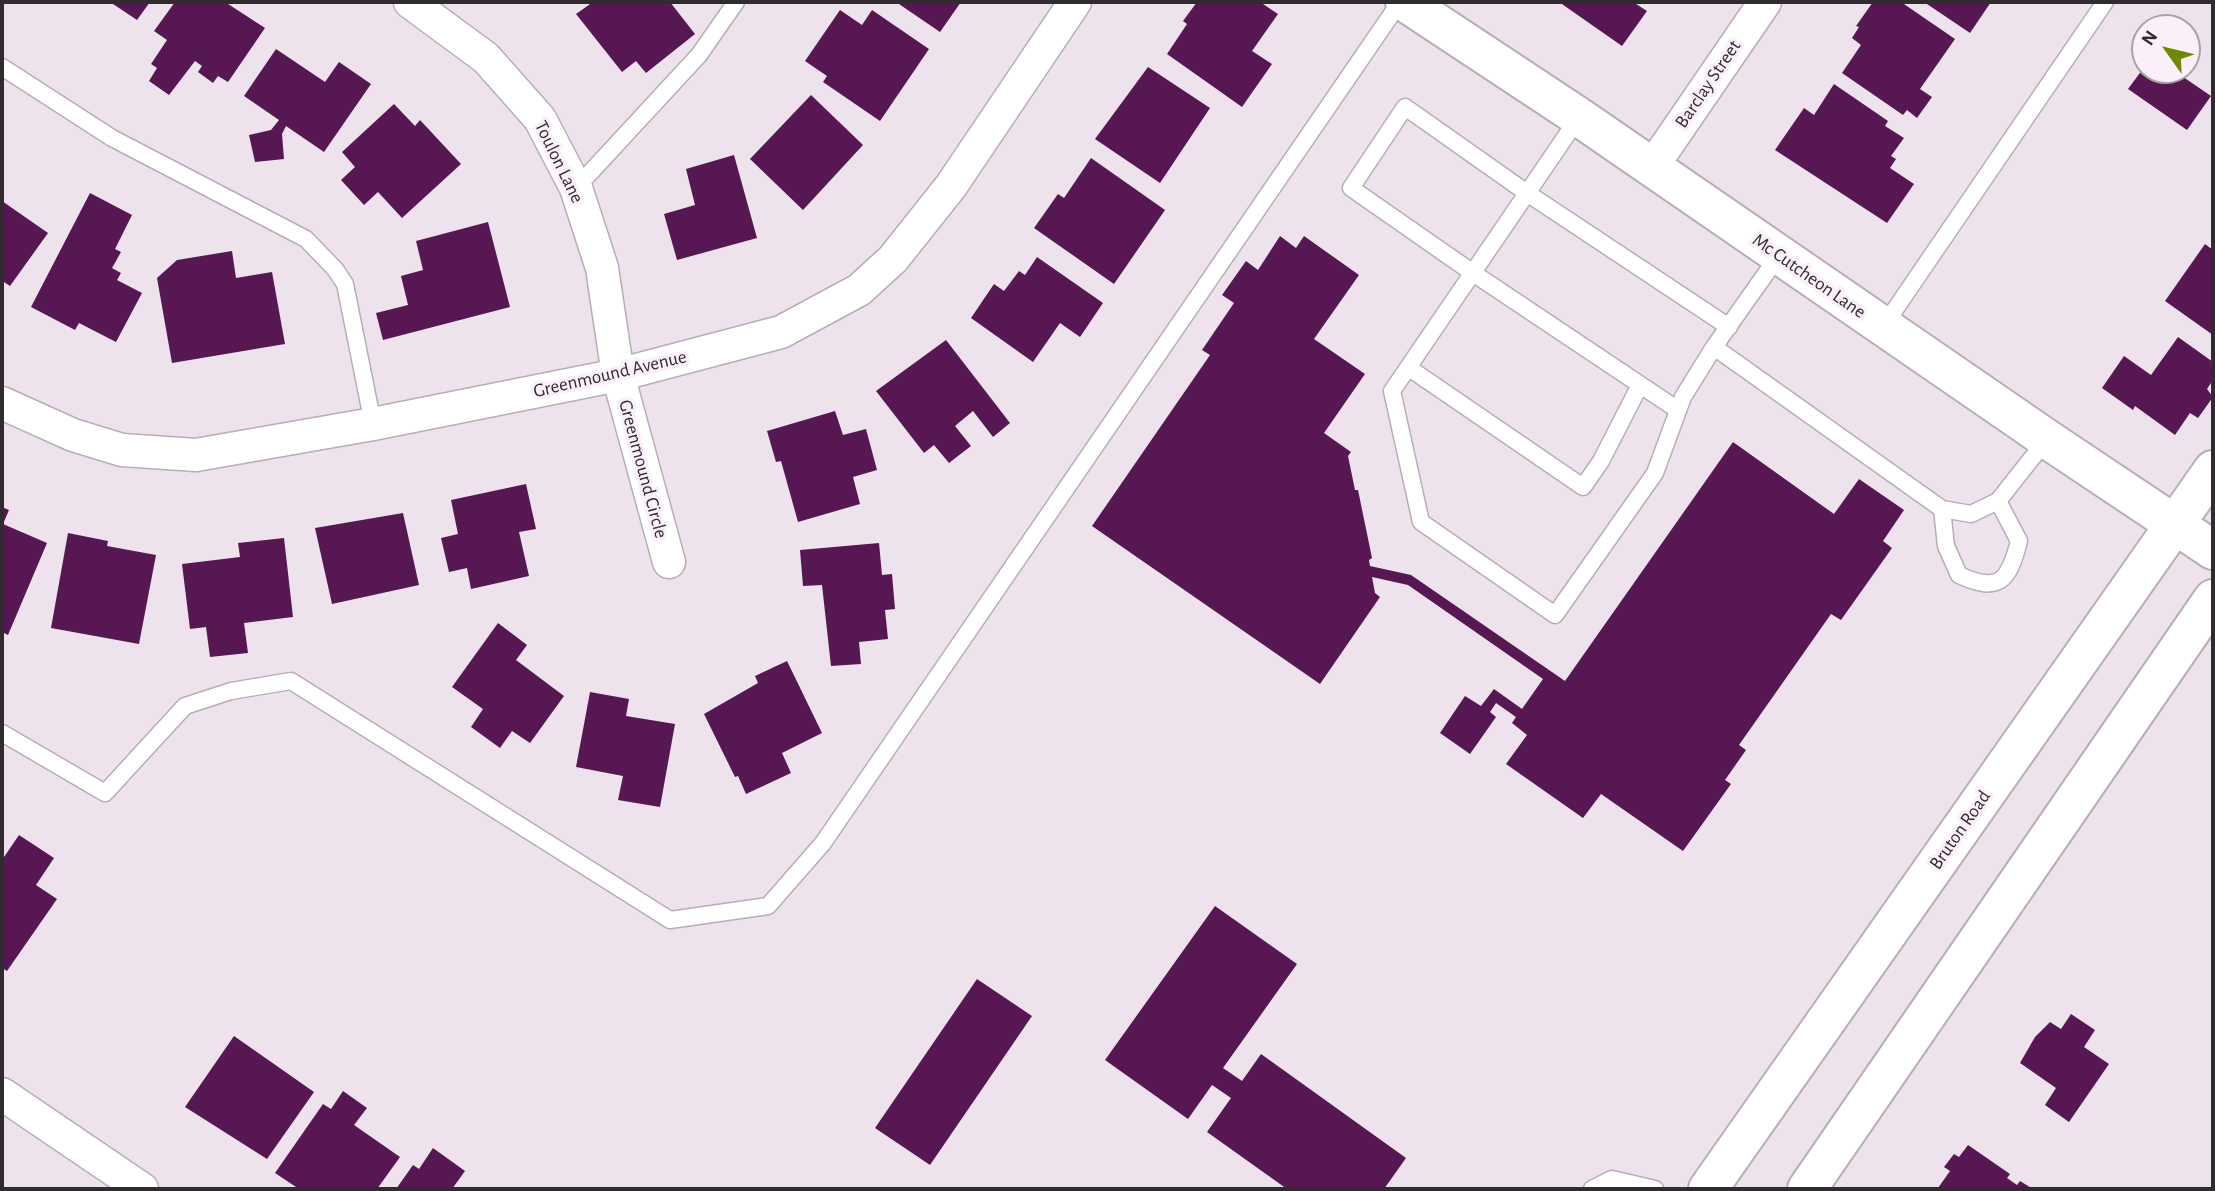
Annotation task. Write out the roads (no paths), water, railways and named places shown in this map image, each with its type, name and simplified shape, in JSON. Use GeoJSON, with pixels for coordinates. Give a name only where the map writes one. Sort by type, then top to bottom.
{"type":"FeatureCollection","features":[{"type":"Feature","properties":{"kind":"main road","name":"Mc Cutcheon Lane"},"geometry":{"type":"LineString","coordinates":[[1408,3],[2213,550]]}},
{"type":"Feature","properties":{"kind":"main road","name":"Bruton Road"},"geometry":{"type":"LineString","coordinates":[[1708,1189],[2213,470]]}},
{"type":"Feature","properties":{"kind":"main road"},"geometry":{"type":"LineString","coordinates":[[1807,1189],[2213,599]]}},
{"type":"Feature","properties":{"kind":"street","name":"Toulon Lane"},"geometry":{"type":"LineString","coordinates":[[410,2],[486,58],[540,119],[576,188],[602,268],[618,375]]}},
{"type":"Feature","properties":{"kind":"street","name":"Greenmound Avenue"},"geometry":{"type":"LineString","coordinates":[[2,403],[73,435],[122,450],[196,455],[373,424],[618,375],[781,332],[859,290],[893,259],[951,186],[1075,2]]}},
{"type":"Feature","properties":{"kind":"street","name":"Barclay Street"},"geometry":{"type":"LineString","coordinates":[[1652,167],[1765,2]]}},
{"type":"Feature","properties":{"kind":"street","name":"Greenmound Circle"},"geometry":{"type":"LineString","coordinates":[[618,375],[668,562]]}},
{"type":"Feature","properties":{"kind":"street"},"geometry":{"type":"LineString","coordinates":[[2,1094],[142,1189]]}},
{"type":"Feature","properties":{"kind":"lane"},"geometry":{"type":"LineString","coordinates":[[576,188],[699,55],[736,2]]}},
{"type":"Feature","properties":{"kind":"lane"},"geometry":{"type":"LineString","coordinates":[[1883,327],[2105,2]]}},
{"type":"Feature","properties":{"kind":"lane"},"geometry":{"type":"LineString","coordinates":[[2,733],[105,793],[185,706],[231,691],[291,681],[670,920],[768,906],[823,843],[1408,3]]}},
{"type":"Feature","properties":{"kind":"lane"},"geometry":{"type":"LineString","coordinates":[[2,67],[112,138],[306,239],[335,269],[345,284],[373,424]]}},
{"type":"Feature","properties":{"kind":"lane"},"geometry":{"type":"LineString","coordinates":[[1678,410],[1351,188],[1405,107],[1729,327]]}},
{"type":"Feature","properties":{"kind":"lane"},"geometry":{"type":"LineString","coordinates":[[1579,117],[1392,391],[1421,522],[1555,615],[1655,473],[1683,397],[1714,347],[1779,255]]}},
{"type":"Feature","properties":{"kind":"lane"},"geometry":{"type":"LineString","coordinates":[[1714,347],[1942,509],[1971,514],[1998,501],[2047,439]]}},
{"type":"Feature","properties":{"kind":"lane"},"geometry":{"type":"LineString","coordinates":[[1409,368],[1583,486],[1601,461],[1640,385]]}},
{"type":"Feature","properties":{"kind":"lane"},"geometry":{"type":"LineString","coordinates":[[1942,509],[1946,546],[1959,575],[1979,585],[2000,581],[2012,569],[2019,541],[1998,501]]}},
{"type":"Feature","properties":{"kind":"lane"},"geometry":{"type":"LineString","coordinates":[[1592,1189],[1612,1179],[1655,1189]]}}]}
